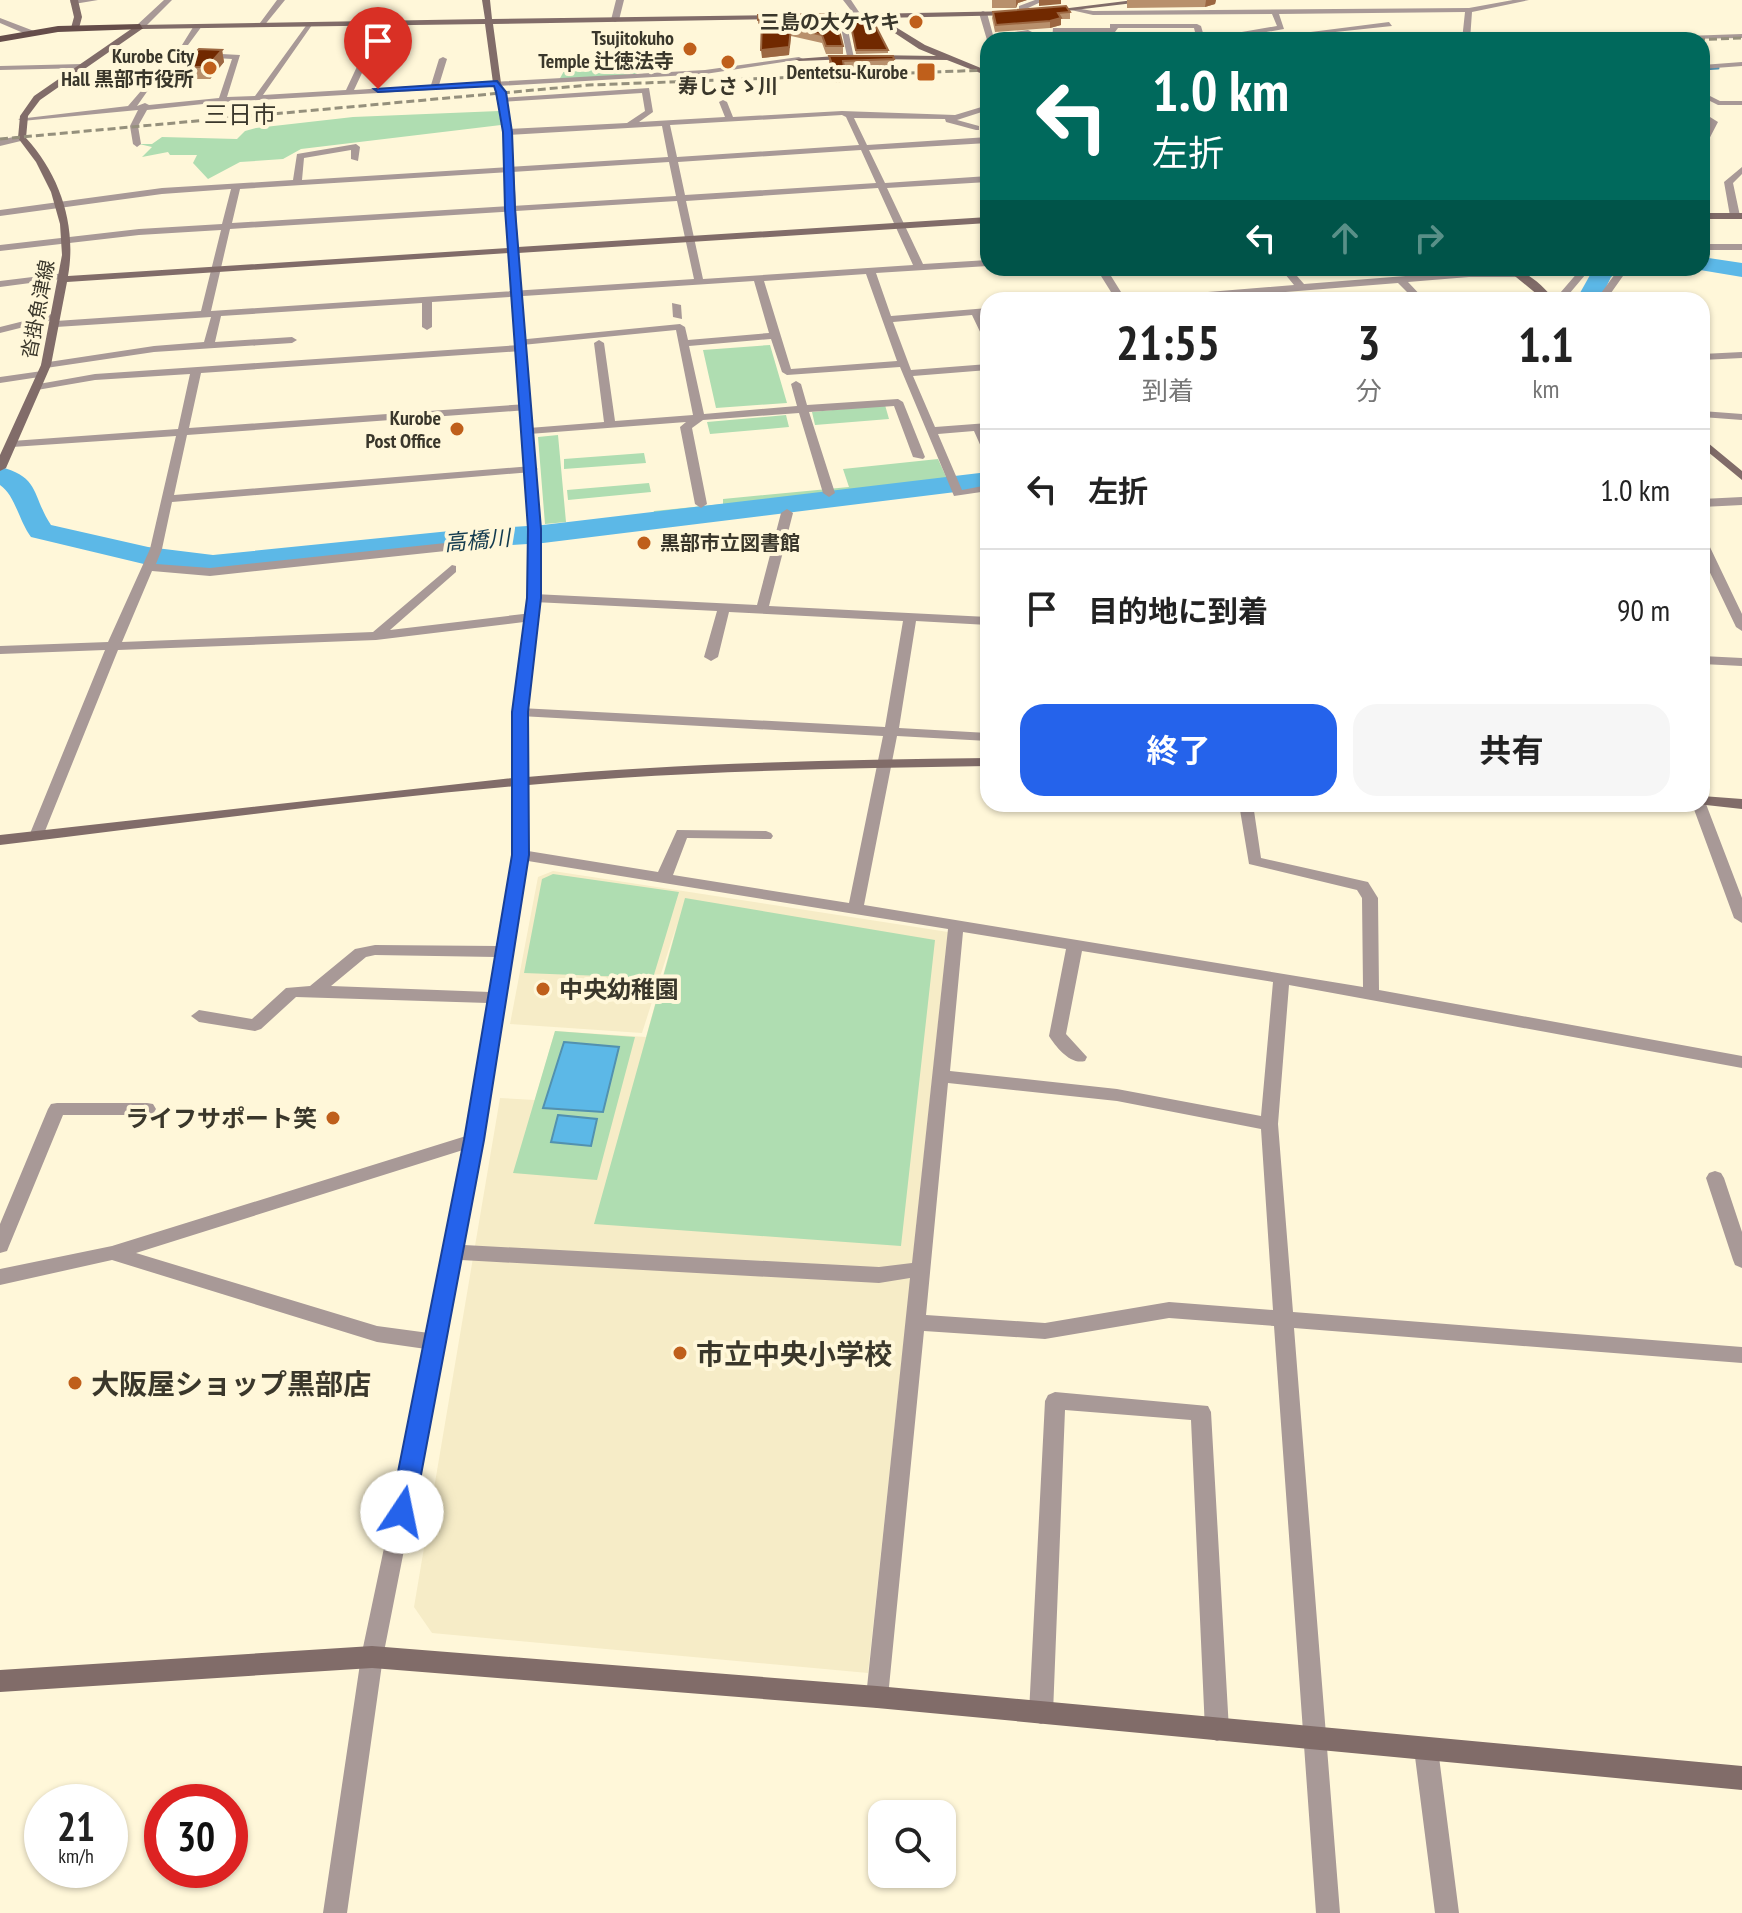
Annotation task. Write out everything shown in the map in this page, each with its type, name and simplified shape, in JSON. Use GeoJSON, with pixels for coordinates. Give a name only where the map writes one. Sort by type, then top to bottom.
{"type":"FeatureCollection","features":[{"type":"Feature","properties":{"kind":"main road"},"geometry":{"type":"LineString","coordinates":[[0,39],[75,28],[140,27]]}},
{"type":"Feature","properties":{"kind":"street"},"geometry":{"type":"LineString","coordinates":[[75,28],[78,17],[74,1],[94,0]]}},
{"type":"Feature","properties":{"kind":"street"},"geometry":{"type":"LineString","coordinates":[[0,143],[22,138],[22,119],[26,109],[37,98],[140,27],[168,0]]}},
{"type":"Feature","properties":{"kind":"street"},"geometry":{"type":"LineString","coordinates":[[260,25],[281,0]]}},
{"type":"Feature","properties":{"kind":"street"},"geometry":{"type":"LineString","coordinates":[[335,1913],[372,1657],[437,1342],[521,855],[520,712],[534,598],[535,529],[510,209],[508,132],[497,83],[486,0]]}},
{"type":"Feature","properties":{"kind":"street"},"geometry":{"type":"LineString","coordinates":[[615,20],[620,0]]}},
{"type":"Feature","properties":{"kind":"street"},"geometry":{"type":"LineString","coordinates":[[847,0],[860,16]]}},
{"type":"Feature","properties":{"kind":"street"},"geometry":{"type":"LineString","coordinates":[[1022,13],[1026,4],[1041,0]]}},
{"type":"Feature","properties":{"kind":"street"},"geometry":{"type":"LineString","coordinates":[[801,17],[1022,13],[1155,0]]}},
{"type":"Feature","properties":{"kind":"street"},"geometry":{"type":"LineString","coordinates":[[1209,0],[1219,4]]}},
{"type":"Feature","properties":{"kind":"street"},"geometry":{"type":"LineString","coordinates":[[1075,10],[1107,13],[1469,10],[1525,0]]}},
{"type":"Feature","properties":{"kind":"street"},"geometry":{"type":"LineString","coordinates":[[1324,1],[1339,1]]}},
{"type":"Feature","properties":{"kind":"street"},"geometry":{"type":"LineString","coordinates":[[1324,1],[1346,11]]}},
{"type":"Feature","properties":{"kind":"street"},"geometry":{"type":"LineString","coordinates":[[1333,32],[1389,22],[1383,10]]}},
{"type":"Feature","properties":{"kind":"street"},"geometry":{"type":"LineString","coordinates":[[1467,32],[1469,10]]}},
{"type":"Feature","properties":{"kind":"street"},"geometry":{"type":"LineString","coordinates":[[1255,32],[1281,27],[1275,12]]}},
{"type":"Feature","properties":{"kind":"street"},"geometry":{"type":"LineString","coordinates":[[1293,12],[1307,32]]}},
{"type":"Feature","properties":{"kind":"street"},"geometry":{"type":"LineString","coordinates":[[983,13],[988,32]]}},
{"type":"Feature","properties":{"kind":"street"},"geometry":{"type":"LineString","coordinates":[[1107,13],[1116,32]]}},
{"type":"Feature","properties":{"kind":"street"},"geometry":{"type":"LineString","coordinates":[[841,16],[851,56]]}},
{"type":"Feature","properties":{"kind":"street"},"geometry":{"type":"LineString","coordinates":[[873,16],[922,47],[980,71]]}},
{"type":"Feature","properties":{"kind":"street"},"geometry":{"type":"LineString","coordinates":[[140,27],[786,17]]}},
{"type":"Feature","properties":{"kind":"street"},"geometry":{"type":"LineString","coordinates":[[0,20],[31,33]]}},
{"type":"Feature","properties":{"kind":"street"},"geometry":{"type":"LineString","coordinates":[[350,91],[381,24]]}},
{"type":"Feature","properties":{"kind":"street"},"geometry":{"type":"LineString","coordinates":[[258,97],[308,25]]}},
{"type":"Feature","properties":{"kind":"street"},"geometry":{"type":"LineString","coordinates":[[185,43],[198,26]]}},
{"type":"Feature","properties":{"kind":"street"},"geometry":{"type":"LineString","coordinates":[[1056,32],[1197,26],[1199,32]]}},
{"type":"Feature","properties":{"kind":"street"},"geometry":{"type":"LineString","coordinates":[[1710,37],[1742,36]]}},
{"type":"Feature","properties":{"kind":"street"},"geometry":{"type":"LineString","coordinates":[[201,55],[237,57],[222,100]]}},
{"type":"Feature","properties":{"kind":"street"},"geometry":{"type":"LineString","coordinates":[[22,119],[145,105],[258,97],[705,72],[799,59],[851,56],[946,58]]}},
{"type":"Feature","properties":{"kind":"street"},"geometry":{"type":"LineString","coordinates":[[435,86],[443,59]]}},
{"type":"Feature","properties":{"kind":"street"},"geometry":{"type":"LineString","coordinates":[[1710,66],[1742,64]]}},
{"type":"Feature","properties":{"kind":"street"},"geometry":{"type":"LineString","coordinates":[[1,71],[82,66]]}},
{"type":"Feature","properties":{"kind":"street"},"geometry":{"type":"LineString","coordinates":[[132,107],[147,86]]}},
{"type":"Feature","properties":{"kind":"street"},"geometry":{"type":"LineString","coordinates":[[502,100],[646,90],[649,112],[629,125]]}},
{"type":"Feature","properties":{"kind":"street"},"geometry":{"type":"LineString","coordinates":[[1710,98],[1718,103],[1742,103]]}},
{"type":"Feature","properties":{"kind":"street"},"geometry":{"type":"LineString","coordinates":[[723,102],[730,119]]}},
{"type":"Feature","properties":{"kind":"street"},"geometry":{"type":"LineString","coordinates":[[137,144],[134,126],[145,105]]}},
{"type":"Feature","properties":{"kind":"street"},"geometry":{"type":"LineString","coordinates":[[508,132],[842,113],[952,117],[980,109]]}},
{"type":"Feature","properties":{"kind":"street"},"geometry":{"type":"LineString","coordinates":[[849,115],[919,267]]}},
{"type":"Feature","properties":{"kind":"street"},"geometry":{"type":"LineString","coordinates":[[952,117],[949,120],[976,128]]}},
{"type":"Feature","properties":{"kind":"street"},"geometry":{"type":"LineString","coordinates":[[665,122],[699,282]]}},
{"type":"Feature","properties":{"kind":"street","name":"沓掛魚津線"},"geometry":{"type":"LineString","coordinates":[[0,468],[44,370],[65,278],[68,239],[58,205],[32,148],[22,138]]}},
{"type":"Feature","properties":{"kind":"street"},"geometry":{"type":"LineString","coordinates":[[0,213],[162,191],[980,140]]}},
{"type":"Feature","properties":{"kind":"street"},"geometry":{"type":"LineString","coordinates":[[297,182],[300,156],[357,144],[355,159]]}},
{"type":"Feature","properties":{"kind":"street"},"geometry":{"type":"LineString","coordinates":[[1728,182],[1742,170]]}},
{"type":"Feature","properties":{"kind":"street"},"geometry":{"type":"LineString","coordinates":[[0,248],[68,239],[228,227],[980,180]]}},
{"type":"Feature","properties":{"kind":"street"},"geometry":{"type":"LineString","coordinates":[[1728,182],[1742,183]]}},
{"type":"Feature","properties":{"kind":"street"},"geometry":{"type":"LineString","coordinates":[[1710,216],[1738,216],[1728,182]]}},
{"type":"Feature","properties":{"kind":"street"},"geometry":{"type":"LineString","coordinates":[[209,345],[214,270],[228,227],[236,186]]}},
{"type":"Feature","properties":{"kind":"street"},"geometry":{"type":"LineString","coordinates":[[0,284],[980,220]]}},
{"type":"Feature","properties":{"kind":"street"},"geometry":{"type":"LineString","coordinates":[[1710,247],[1742,247]]}},
{"type":"Feature","properties":{"kind":"street"},"geometry":{"type":"LineString","coordinates":[[0,330],[56,320],[210,316],[980,263]]}},
{"type":"Feature","properties":{"kind":"street"},"geometry":{"type":"LineString","coordinates":[[870,271],[958,494],[980,490]]}},
{"type":"Feature","properties":{"kind":"street"},"geometry":{"type":"LineString","coordinates":[[1292,276],[1302,288]]}},
{"type":"Feature","properties":{"kind":"street"},"geometry":{"type":"LineString","coordinates":[[1250,292],[1450,276]]}},
{"type":"Feature","properties":{"kind":"street"},"geometry":{"type":"LineString","coordinates":[[1523,276],[1542,292]]}},
{"type":"Feature","properties":{"kind":"street"},"geometry":{"type":"LineString","coordinates":[[1607,292],[1618,276]]}},
{"type":"Feature","properties":{"kind":"street"},"geometry":{"type":"LineString","coordinates":[[758,278],[787,372],[980,367]]}},
{"type":"Feature","properties":{"kind":"street"},"geometry":{"type":"LineString","coordinates":[[1402,281],[1412,292]]}},
{"type":"Feature","properties":{"kind":"street"},"geometry":{"type":"LineString","coordinates":[[427,301],[427,327]]}},
{"type":"Feature","properties":{"kind":"street"},"geometry":{"type":"LineString","coordinates":[[676,305],[699,418]]}},
{"type":"Feature","properties":{"kind":"street"},"geometry":{"type":"LineString","coordinates":[[975,312],[980,322]]}},
{"type":"Feature","properties":{"kind":"street"},"geometry":{"type":"LineString","coordinates":[[887,319],[980,312]]}},
{"type":"Feature","properties":{"kind":"street"},"geometry":{"type":"LineString","coordinates":[[625,321],[679,322]]}},
{"type":"Feature","properties":{"kind":"street"},"geometry":{"type":"LineString","coordinates":[[37,387],[95,377],[196,372],[521,345],[679,322]]}},
{"type":"Feature","properties":{"kind":"street"},"geometry":{"type":"LineString","coordinates":[[683,343],[775,336]]}},
{"type":"Feature","properties":{"kind":"street"},"geometry":{"type":"LineString","coordinates":[[0,380],[154,349],[292,340]]}},
{"type":"Feature","properties":{"kind":"street"},"geometry":{"type":"LineString","coordinates":[[599,343],[610,425]]}},
{"type":"Feature","properties":{"kind":"street"},"geometry":{"type":"LineString","coordinates":[[1710,357],[1742,355]]}},
{"type":"Feature","properties":{"kind":"street"},"geometry":{"type":"LineString","coordinates":[[36,836],[156,549],[196,372]]}},
{"type":"Feature","properties":{"kind":"street"},"geometry":{"type":"LineString","coordinates":[[796,384],[829,493]]}},
{"type":"Feature","properties":{"kind":"street"},"geometry":{"type":"LineString","coordinates":[[529,431],[898,402],[919,457]]}},
{"type":"Feature","properties":{"kind":"street"},"geometry":{"type":"LineString","coordinates":[[12,444],[527,407]]}},
{"type":"Feature","properties":{"kind":"street"},"geometry":{"type":"LineString","coordinates":[[1710,415],[1742,417]]}},
{"type":"Feature","properties":{"kind":"street"},"geometry":{"type":"LineString","coordinates":[[699,418],[686,427],[701,504]]}},
{"type":"Feature","properties":{"kind":"street"},"geometry":{"type":"LineString","coordinates":[[931,431],[980,427]]}},
{"type":"Feature","properties":{"kind":"street"},"geometry":{"type":"LineString","coordinates":[[1710,448],[1742,477]]}},
{"type":"Feature","properties":{"kind":"street"},"geometry":{"type":"LineString","coordinates":[[167,499],[532,469]]}},
{"type":"Feature","properties":{"kind":"street"},"geometry":{"type":"LineString","coordinates":[[1710,503],[1742,501]]}},
{"type":"Feature","properties":{"kind":"street"},"geometry":{"type":"LineString","coordinates":[[762,609],[787,513]]}},
{"type":"Feature","properties":{"kind":"street"},"geometry":{"type":"LineString","coordinates":[[147,567],[210,572],[455,546]]}},
{"type":"Feature","properties":{"kind":"street"},"geometry":{"type":"LineString","coordinates":[[1710,560],[1742,627]]}},
{"type":"Feature","properties":{"kind":"street"},"geometry":{"type":"LineString","coordinates":[[376,636],[452,569]]}},
{"type":"Feature","properties":{"kind":"street"},"geometry":{"type":"LineString","coordinates":[[534,598],[980,621]]}},
{"type":"Feature","properties":{"kind":"street"},"geometry":{"type":"LineString","coordinates":[[711,657],[724,607]]}},
{"type":"Feature","properties":{"kind":"street"},"geometry":{"type":"LineString","coordinates":[[0,650],[376,636],[532,617]]}},
{"type":"Feature","properties":{"kind":"street"},"geometry":{"type":"LineString","coordinates":[[856,908],[910,617]]}},
{"type":"Feature","properties":{"kind":"street"},"geometry":{"type":"LineString","coordinates":[[1710,660],[1742,662]]}},
{"type":"Feature","properties":{"kind":"street"},"geometry":{"type":"LineString","coordinates":[[520,712],[980,737]]}},
{"type":"Feature","properties":{"kind":"street"},"geometry":{"type":"LineString","coordinates":[[0,840],[328,801],[520,783],[654,773],[980,762]]}},
{"type":"Feature","properties":{"kind":"street"},"geometry":{"type":"LineString","coordinates":[[1710,803],[1742,804]]}},
{"type":"Feature","properties":{"kind":"street"},"geometry":{"type":"LineString","coordinates":[[1247,812],[1254,861],[1363,886],[1370,898],[1371,994]]}},
{"type":"Feature","properties":{"kind":"street"},"geometry":{"type":"LineString","coordinates":[[1704,812],[1739,900],[1742,918]]}},
{"type":"Feature","properties":{"kind":"street"},"geometry":{"type":"LineString","coordinates":[[664,877],[682,833],[766,836]]}},
{"type":"Feature","properties":{"kind":"street"},"geometry":{"type":"LineString","coordinates":[[521,855],[1281,978],[1742,1062]]}},
{"type":"Feature","properties":{"kind":"street"},"geometry":{"type":"LineString","coordinates":[[877,1697],[956,926]]}},
{"type":"Feature","properties":{"kind":"street"},"geometry":{"type":"LineString","coordinates":[[1075,945],[1057,1036],[1079,1057]]}},
{"type":"Feature","properties":{"kind":"street"},"geometry":{"type":"LineString","coordinates":[[314,991],[361,953],[375,950],[505,952]]}},
{"type":"Feature","properties":{"kind":"street"},"geometry":{"type":"LineString","coordinates":[[1281,978],[1269,1124],[1328,1913]]}},
{"type":"Feature","properties":{"kind":"street"},"geometry":{"type":"LineString","coordinates":[[199,1016],[255,1025],[292,992],[498,998]]}},
{"type":"Feature","properties":{"kind":"street"},"geometry":{"type":"LineString","coordinates":[[939,1076],[1117,1095],[1269,1124]]}},
{"type":"Feature","properties":{"kind":"street"},"geometry":{"type":"LineString","coordinates":[[0,1246],[57,1109],[147,1109]]}},
{"type":"Feature","properties":{"kind":"street"},"geometry":{"type":"LineString","coordinates":[[0,1277],[112,1253],[474,1140]]}},
{"type":"Feature","properties":{"kind":"street"},"geometry":{"type":"LineString","coordinates":[[1715,1178],[1742,1260]]}},
{"type":"Feature","properties":{"kind":"street"},"geometry":{"type":"LineString","coordinates":[[453,1252],[879,1275],[922,1269]]}},
{"type":"Feature","properties":{"kind":"street"},"geometry":{"type":"LineString","coordinates":[[112,1253],[377,1334],[437,1342]]}},
{"type":"Feature","properties":{"kind":"street"},"geometry":{"type":"LineString","coordinates":[[917,1322],[1045,1331],[1169,1310],[1742,1355]]}},
{"type":"Feature","properties":{"kind":"street"},"geometry":{"type":"LineString","coordinates":[[1041,1713],[1055,1401],[1201,1412],[1217,1730]]}},
{"type":"Feature","properties":{"kind":"street"},"geometry":{"type":"LineString","coordinates":[[0,1681],[372,1657],[877,1697],[1742,1778]]}},
{"type":"Feature","properties":{"kind":"street"},"geometry":{"type":"LineString","coordinates":[[1426,1749],[1447,1913]]}},
{"type":"Feature","properties":{"kind":"shaded area","name":"市立中央小学校"},"geometry":{"type":"Polygon","coordinates":[[[553,871],[948,932],[868,1673],[432,1633],[414,1607],[500,1098],[535,1100],[555,1031],[646,1037],[677,924],[642,1033],[510,1024],[538,877],[553,871]]]}},
{"type":"Feature","properties":{"kind":"green space"},"geometry":{"type":"Polygon","coordinates":[[[625,61],[642,62],[638,74],[559,80],[564,71],[611,69],[625,61]]]}},
{"type":"Feature","properties":{"kind":"green space"},"geometry":{"type":"Polygon","coordinates":[[[499,111],[501,125],[301,149],[283,159],[240,162],[208,179],[193,163],[197,155],[170,155],[168,152],[142,157],[152,147],[139,144],[152,144],[162,137],[237,139],[245,131],[256,128],[353,117],[499,111]]]}},
{"type":"Feature","properties":{"kind":"green space"},"geometry":{"type":"Polygon","coordinates":[[[770,345],[787,403],[716,408],[703,350],[770,345]]]}},
{"type":"Feature","properties":{"kind":"green space"},"geometry":{"type":"Polygon","coordinates":[[[885,405],[889,419],[815,425],[812,412],[885,405]]]}},
{"type":"Feature","properties":{"kind":"green space"},"geometry":{"type":"Polygon","coordinates":[[[786,415],[789,427],[710,434],[707,422],[786,415]]]}},
{"type":"Feature","properties":{"kind":"green space"},"geometry":{"type":"Polygon","coordinates":[[[558,435],[566,522],[545,524],[538,437],[558,435]]]}},
{"type":"Feature","properties":{"kind":"green space"},"geometry":{"type":"Polygon","coordinates":[[[644,453],[646,463],[564,469],[564,459],[644,453]]]}},
{"type":"Feature","properties":{"kind":"green space"},"geometry":{"type":"Polygon","coordinates":[[[938,459],[948,481],[653,515],[654,511],[723,504],[723,499],[849,487],[843,469],[938,459]]]}},
{"type":"Feature","properties":{"kind":"green space"},"geometry":{"type":"Polygon","coordinates":[[[649,483],[651,492],[568,500],[567,490],[649,483]]]}},
{"type":"Feature","properties":{"kind":"green space"},"geometry":{"type":"Polygon","coordinates":[[[553,874],[679,892],[653,978],[524,973],[542,879],[553,874]]]}},
{"type":"Feature","properties":{"kind":"green space"},"geometry":{"type":"Polygon","coordinates":[[[685,898],[935,940],[901,1246],[594,1224],[685,898]]]}},
{"type":"Feature","properties":{"kind":"green space"},"geometry":{"type":"Polygon","coordinates":[[[555,1031],[635,1037],[597,1180],[513,1173],[555,1031]]]}},
{"type":"Feature","properties":{"kind":"water"},"geometry":{"type":"Polygon","coordinates":[[[564,1042],[619,1047],[603,1112],[543,1108],[564,1042]]]}},
{"type":"Feature","properties":{"kind":"water"},"geometry":{"type":"Polygon","coordinates":[[[558,1115],[597,1119],[591,1146],[551,1142],[558,1115]]]}},
{"type":"Feature","properties":{"kind":"building"},"geometry":{"type":"Polygon","coordinates":[[[1066,6],[1070,12],[1058,13],[1061,18],[1050,21],[996,25],[993,12],[1066,6]]]}},
{"type":"Feature","properties":{"kind":"building"},"geometry":{"type":"Polygon","coordinates":[[[835,14],[843,46],[826,46],[822,35],[791,28],[789,47],[761,50],[762,21],[758,20],[758,15],[835,14]]]}},
{"type":"Feature","properties":{"kind":"building"},"geometry":{"type":"Polygon","coordinates":[[[871,17],[888,50],[856,50],[850,21],[871,17]]]}},
{"type":"Feature","properties":{"kind":"building"},"geometry":{"type":"Polygon","coordinates":[[[199,49],[222,50],[207,67],[181,67],[199,49]]]}},
{"type":"Feature","properties":{"kind":"building"},"geometry":{"type":"Polygon","coordinates":[[[829,56],[893,56],[894,59],[843,61],[845,73],[836,75],[829,56]]]}},
{"type":"Feature","properties":{"kind":"waterway"},"geometry":{"type":"LineString","coordinates":[[1710,68],[1718,68]]}},
{"type":"Feature","properties":{"kind":"waterway","name":"高橋川"},"geometry":{"type":"LineString","coordinates":[[1710,265],[1742,270]]}},
{"type":"Feature","properties":{"kind":"waterway","name":"高橋川"},"geometry":{"type":"LineString","coordinates":[[1592,292],[1600,276]]}},
{"type":"Feature","properties":{"kind":"waterway","name":"高橋川"},"geometry":{"type":"LineString","coordinates":[[0,475],[20,486],[34,522],[41,531],[148,556],[213,564],[450,540],[543,534],[980,481]]}},
{"type":"Feature","properties":{"kind":"railway"},"geometry":{"type":"LineString","coordinates":[[1710,39],[1742,38]]}},
{"type":"Feature","properties":{"kind":"railway"},"geometry":{"type":"LineString","coordinates":[[0,139],[589,85],[980,70]]}},
{"type":"Feature","properties":{"kind":"place","name":"三島の大ケヤキ"},"geometry":{"type":"Point","coordinates":[916,22]}},
{"type":"Feature","properties":{"kind":"place","name":"Tsujitokuho Temple 辻徳法寺"},"geometry":{"type":"Point","coordinates":[690,49]}},
{"type":"Feature","properties":{"kind":"place","name":"寿しさゝ川"},"geometry":{"type":"Point","coordinates":[728,62]}},
{"type":"Feature","properties":{"kind":"place","name":"Kurobe City Hall 黒部市役所"},"geometry":{"type":"Point","coordinates":[210,68]}},
{"type":"Feature","properties":{"kind":"place","name":"Dentetsu-Kurobe"},"geometry":{"type":"Point","coordinates":[926,72]}},
{"type":"Feature","properties":{"kind":"place","name":"Kurobe Post Office"},"geometry":{"type":"Point","coordinates":[457,429]}},
{"type":"Feature","properties":{"kind":"place","name":"黒部市立図書館"},"geometry":{"type":"Point","coordinates":[644,543]}},
{"type":"Feature","properties":{"kind":"place","name":"中央幼稚園"},"geometry":{"type":"Point","coordinates":[543,989]}},
{"type":"Feature","properties":{"kind":"place","name":"ライフサポート笑"},"geometry":{"type":"Point","coordinates":[333,1118]}},
{"type":"Feature","properties":{"kind":"place","name":"市立中央小学校"},"geometry":{"type":"Point","coordinates":[680,1353]}},
{"type":"Feature","properties":{"kind":"place","name":"大阪屋ショップ黒部店"},"geometry":{"type":"Point","coordinates":[75,1383]}},
{"type":"Feature","properties":{"kind":"district","name":"三日市"},"geometry":{"type":"Point","coordinates":[240,114]}},
{"type":"Feature","properties":{"kind":"route"},"geometry":{"type":"LineString","coordinates":[[378,89],[497,83],[501,92],[508,132],[510,209],[535,529],[534,598],[520,712],[521,855],[474,1140],[402,1512]]}}]}
